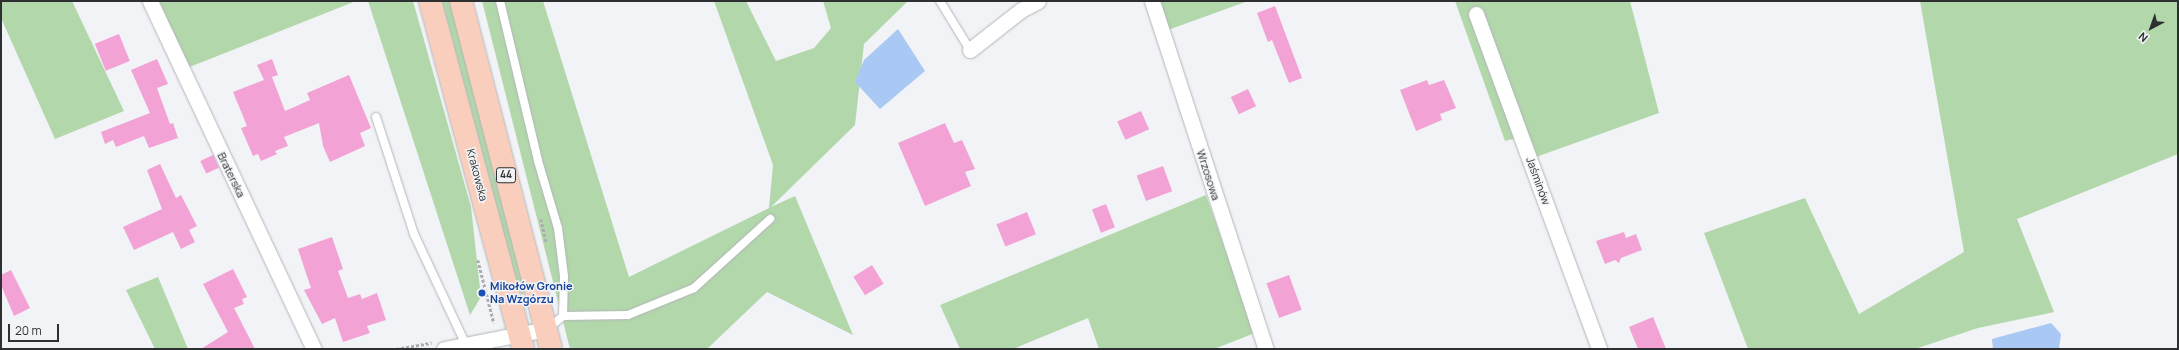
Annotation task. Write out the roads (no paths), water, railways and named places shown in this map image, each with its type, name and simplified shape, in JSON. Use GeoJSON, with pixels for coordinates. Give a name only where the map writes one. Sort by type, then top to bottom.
{"type":"FeatureCollection","features":[{"type":"Feature","properties":{"kind":"main road","name":"Krakowska"},"geometry":{"type":"LineString","coordinates":[[430,1],[521,342]]}},
{"type":"Feature","properties":{"kind":"main road","name":"44"},"geometry":{"type":"LineString","coordinates":[[461,1],[554,332]]}},
{"type":"Feature","properties":{"kind":"street","name":"Braterska"},"geometry":{"type":"LineString","coordinates":[[150,1],[314,349]]}},
{"type":"Feature","properties":{"kind":"street"},"geometry":{"type":"LineString","coordinates":[[970,50],[1021,10],[1038,1]]}},
{"type":"Feature","properties":{"kind":"street","name":"Wrzosowa"},"geometry":{"type":"LineString","coordinates":[[1152,1],[1266,349]]}},
{"type":"Feature","properties":{"kind":"street","name":"Jaśminów"},"geometry":{"type":"LineString","coordinates":[[1476,14],[1599,349]]}},
{"type":"Feature","properties":{"kind":"street"},"geometry":{"type":"LineString","coordinates":[[444,349],[498,339],[521,342],[554,332]]}},
{"type":"Feature","properties":{"kind":"lane"},"geometry":{"type":"LineString","coordinates":[[500,1],[538,161],[558,228],[564,276],[554,332],[628,315],[694,288],[770,219]]}},
{"type":"Feature","properties":{"kind":"lane"},"geometry":{"type":"LineString","coordinates":[[940,1],[970,50]]}},
{"type":"Feature","properties":{"kind":"lane"},"geometry":{"type":"LineString","coordinates":[[376,117],[414,234],[466,345]]}},
{"type":"Feature","properties":{"kind":"water"},"geometry":{"type":"Polygon","coordinates":[[[898,29],[925,71],[880,109],[855,82],[864,60],[898,29]]]}},
{"type":"Feature","properties":{"kind":"water"},"geometry":{"type":"Polygon","coordinates":[[[2051,323],[2061,334],[2059,349],[1993,349],[1992,339],[2051,323]]]}},
{"type":"Feature","properties":{"kind":"place","name":"Mikołów Gronie Na Wzgórzu"},"geometry":{"type":"Point","coordinates":[482,293]}}]}
